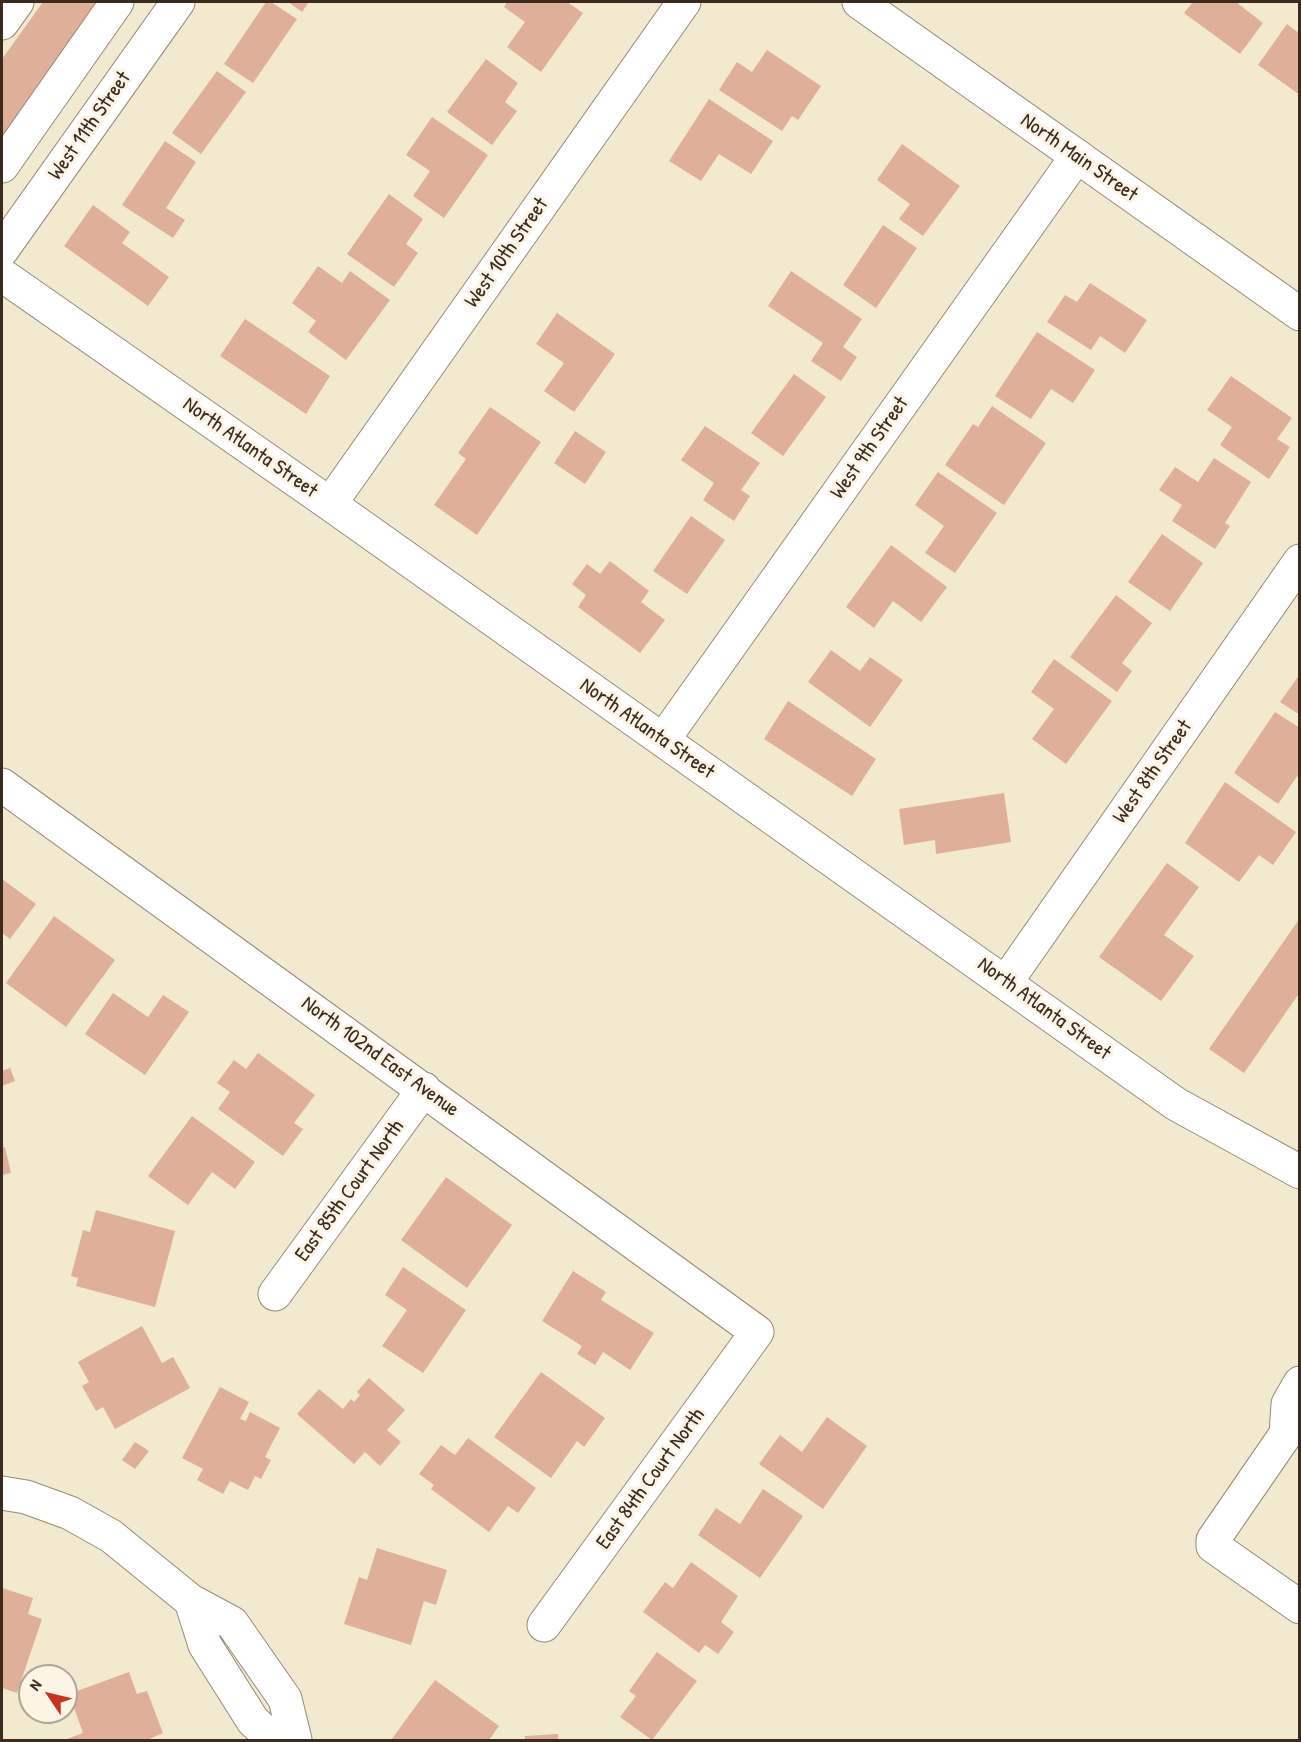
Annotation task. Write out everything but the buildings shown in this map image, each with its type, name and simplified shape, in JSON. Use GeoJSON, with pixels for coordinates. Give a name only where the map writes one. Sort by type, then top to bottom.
{"type":"FeatureCollection","features":[{"type":"Feature","properties":{"kind":"street"},"geometry":{"type":"LineString","coordinates":[[2,24],[17,2]]}},
{"type":"Feature","properties":{"kind":"street"},"geometry":{"type":"LineString","coordinates":[[2,166],[117,2]]}},
{"type":"Feature","properties":{"kind":"street","name":"West 11th Street"},"geometry":{"type":"LineString","coordinates":[[2,250],[178,2]]}},
{"type":"Feature","properties":{"kind":"street","name":"West 10th Street"},"geometry":{"type":"LineString","coordinates":[[330,504],[684,2]]}},
{"type":"Feature","properties":{"kind":"street","name":"North Main Street"},"geometry":{"type":"LineString","coordinates":[[859,2],[1299,314]]}},
{"type":"Feature","properties":{"kind":"street","name":"West 9th Street"},"geometry":{"type":"LineString","coordinates":[[663,740],[1077,156]]}},
{"type":"Feature","properties":{"kind":"street","name":"North Atlanta Street"},"geometry":{"type":"LineString","coordinates":[[2,275],[330,504],[1176,1104],[1299,1172]]}},
{"type":"Feature","properties":{"kind":"street","name":"West 8th Street"},"geometry":{"type":"LineString","coordinates":[[1006,982],[1299,561]]}},
{"type":"Feature","properties":{"kind":"street","name":"North 102nd East Avenue"},"geometry":{"type":"LineString","coordinates":[[2,785],[757,1332]]}},
{"type":"Feature","properties":{"kind":"street","name":"East 85th Court North"},"geometry":{"type":"LineString","coordinates":[[275,1294],[424,1089]]}},
{"type":"Feature","properties":{"kind":"street","name":"East 84th Court North"},"geometry":{"type":"LineString","coordinates":[[544,1625],[757,1332]]}},
{"type":"Feature","properties":{"kind":"street"},"geometry":{"type":"LineString","coordinates":[[1299,1383],[1288,1404],[1286,1434],[1213,1540],[1213,1546],[1299,1607]]}},
{"type":"Feature","properties":{"kind":"street"},"geometry":{"type":"LineString","coordinates":[[2,1492],[26,1497],[80,1519],[111,1536],[191,1601],[232,1623],[285,1699],[295,1740]]}},
{"type":"Feature","properties":{"kind":"street"},"geometry":{"type":"LineString","coordinates":[[191,1601],[206,1645],[253,1721],[274,1740]]}},
{"type":"Feature","properties":{"kind":"street"},"geometry":{"type":"LineString","coordinates":[[226,1678],[255,1657]]}}]}
